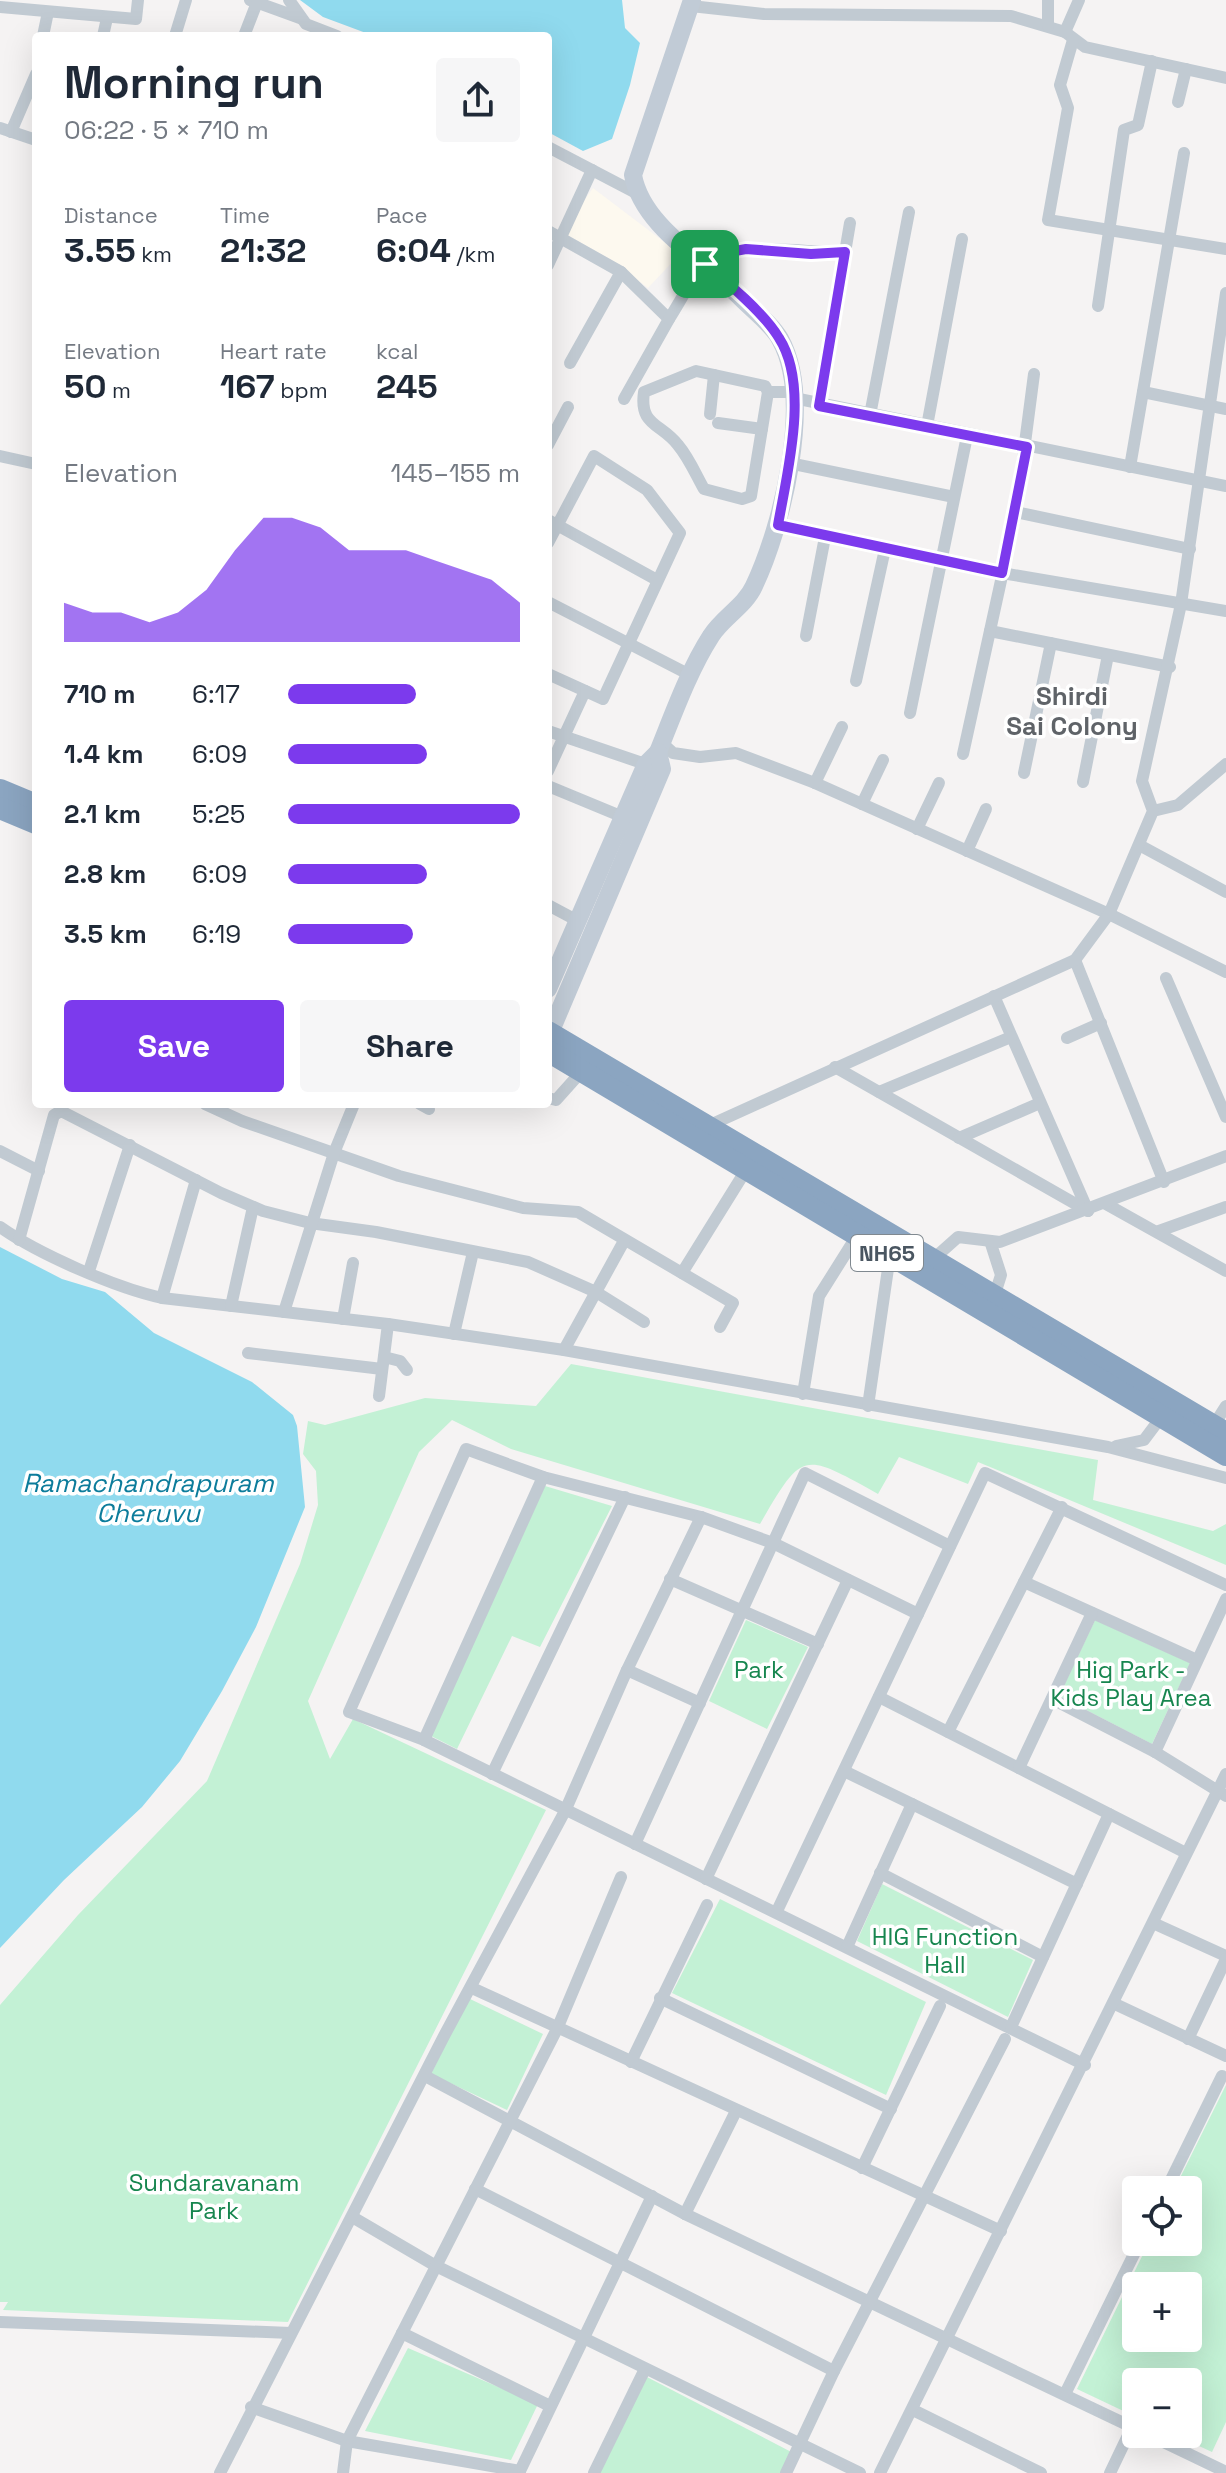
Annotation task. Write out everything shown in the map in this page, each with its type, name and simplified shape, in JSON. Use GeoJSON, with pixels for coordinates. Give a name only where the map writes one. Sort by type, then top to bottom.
{"type":"FeatureCollection","features":[{"type":"Feature","properties":{"kind":"highway"},"geometry":{"type":"LineString","coordinates":[[0,790],[32,803]]}},
{"type":"Feature","properties":{"kind":"highway"},"geometry":{"type":"LineString","coordinates":[[0,808],[32,821]]}},
{"type":"Feature","properties":{"kind":"highway","name":"NH65"},"geometry":{"type":"LineString","coordinates":[[552,1041],[708,1126],[837,1213],[931,1261],[1220,1429]]}},
{"type":"Feature","properties":{"kind":"highway","name":"NH65"},"geometry":{"type":"LineString","coordinates":[[552,1042],[582,1071],[746,1170],[813,1199]]}},
{"type":"Feature","properties":{"kind":"highway","name":"NH65"},"geometry":{"type":"LineString","coordinates":[[837,1213],[858,1234],[890,1255],[1226,1455]]}},
{"type":"Feature","properties":{"kind":"main road"},"geometry":{"type":"LineString","coordinates":[[552,1031],[657,757],[692,676],[711,635],[753,590],[778,525],[789,463],[794,395],[790,362],[779,337],[659,223],[636,193],[633,175],[692,3]]}},
{"type":"Feature","properties":{"kind":"main road"},"geometry":{"type":"LineString","coordinates":[[552,980],[623,817],[657,757]]}},
{"type":"Feature","properties":{"kind":"street"},"geometry":{"type":"LineString","coordinates":[[0,7],[136,19],[138,0]]}},
{"type":"Feature","properties":{"kind":"street"},"geometry":{"type":"LineString","coordinates":[[176,32],[186,0]]}},
{"type":"Feature","properties":{"kind":"street"},"geometry":{"type":"LineString","coordinates":[[289,0],[303,26]]}},
{"type":"Feature","properties":{"kind":"street"},"geometry":{"type":"LineString","coordinates":[[764,14],[766,0]]}},
{"type":"Feature","properties":{"kind":"street"},"geometry":{"type":"LineString","coordinates":[[1011,16],[1013,0]]}},
{"type":"Feature","properties":{"kind":"street"},"geometry":{"type":"LineString","coordinates":[[1048,0],[1048,26]]}},
{"type":"Feature","properties":{"kind":"street"},"geometry":{"type":"LineString","coordinates":[[1079,0],[1060,85],[1068,108],[1048,220],[1226,249]]}},
{"type":"Feature","properties":{"kind":"street"},"geometry":{"type":"LineString","coordinates":[[245,32],[253,2],[303,26],[323,32]]}},
{"type":"Feature","properties":{"kind":"street"},"geometry":{"type":"LineString","coordinates":[[692,3],[764,14],[822,7],[987,7],[1048,26],[1085,47],[1226,78]]}},
{"type":"Feature","properties":{"kind":"street"},"geometry":{"type":"LineString","coordinates":[[44,32],[48,12]]}},
{"type":"Feature","properties":{"kind":"street"},"geometry":{"type":"LineString","coordinates":[[104,32],[107,18]]}},
{"type":"Feature","properties":{"kind":"street"},"geometry":{"type":"LineString","coordinates":[[1098,306],[1124,130],[1138,125],[1152,61]]}},
{"type":"Feature","properties":{"kind":"street"},"geometry":{"type":"LineString","coordinates":[[1178,102],[1186,69]]}},
{"type":"Feature","properties":{"kind":"street"},"geometry":{"type":"LineString","coordinates":[[32,81],[6,130],[32,139]]}},
{"type":"Feature","properties":{"kind":"street"},"geometry":{"type":"LineString","coordinates":[[552,149],[636,193]]}},
{"type":"Feature","properties":{"kind":"street"},"geometry":{"type":"LineString","coordinates":[[1130,467],[1184,153]]}},
{"type":"Feature","properties":{"kind":"street"},"geometry":{"type":"LineString","coordinates":[[552,257],[592,170]]}},
{"type":"Feature","properties":{"kind":"street"},"geometry":{"type":"LineString","coordinates":[[870,415],[909,212]]}},
{"type":"Feature","properties":{"kind":"street"},"geometry":{"type":"LineString","coordinates":[[819,406],[850,223]]}},
{"type":"Feature","properties":{"kind":"street"},"geometry":{"type":"LineString","coordinates":[[552,233],[621,272],[669,319]]}},
{"type":"Feature","properties":{"kind":"street"},"geometry":{"type":"LineString","coordinates":[[927,426],[962,239]]}},
{"type":"Feature","properties":{"kind":"street"},"geometry":{"type":"LineString","coordinates":[[624,399],[669,319],[705,264],[725,253],[746,249],[811,254],[845,252]]}},
{"type":"Feature","properties":{"kind":"street"},"geometry":{"type":"LineString","coordinates":[[570,363],[621,272]]}},
{"type":"Feature","properties":{"kind":"street"},"geometry":{"type":"LineString","coordinates":[[708,1126],[1075,960],[1109,914],[1141,846],[1153,811],[1142,781],[1170,667],[1181,604],[1226,293]]}},
{"type":"Feature","properties":{"kind":"street"},"geometry":{"type":"LineString","coordinates":[[696,371],[765,386],[768,392],[751,496],[742,499],[704,489],[678,445],[647,418],[641,408],[644,392],[696,371]]}},
{"type":"Feature","properties":{"kind":"street"},"geometry":{"type":"LineString","coordinates":[[963,754],[1016,512],[1027,447],[1034,374]]}},
{"type":"Feature","properties":{"kind":"street"},"geometry":{"type":"LineString","coordinates":[[714,375],[714,418],[762,429]]}},
{"type":"Feature","properties":{"kind":"street"},"geometry":{"type":"LineString","coordinates":[[768,392],[794,395],[819,406],[1226,486]]}},
{"type":"Feature","properties":{"kind":"street"},"geometry":{"type":"LineString","coordinates":[[1143,392],[1226,409]]}},
{"type":"Feature","properties":{"kind":"street"},"geometry":{"type":"LineString","coordinates":[[552,437],[568,407]]}},
{"type":"Feature","properties":{"kind":"street"},"geometry":{"type":"LineString","coordinates":[[910,713],[967,436]]}},
{"type":"Feature","properties":{"kind":"street"},"geometry":{"type":"LineString","coordinates":[[0,456],[32,463]]}},
{"type":"Feature","properties":{"kind":"street"},"geometry":{"type":"LineString","coordinates":[[552,676],[603,699],[680,533],[647,490],[594,456],[553,523],[657,580]]}},
{"type":"Feature","properties":{"kind":"street"},"geometry":{"type":"LineString","coordinates":[[789,463],[954,497]]}},
{"type":"Feature","properties":{"kind":"street"},"geometry":{"type":"LineString","coordinates":[[1016,512],[1190,549]]}},
{"type":"Feature","properties":{"kind":"street"},"geometry":{"type":"LineString","coordinates":[[778,525],[1002,573],[1226,611]]}},
{"type":"Feature","properties":{"kind":"street"},"geometry":{"type":"LineString","coordinates":[[806,636],[825,537]]}},
{"type":"Feature","properties":{"kind":"street"},"geometry":{"type":"LineString","coordinates":[[856,681],[885,549]]}},
{"type":"Feature","properties":{"kind":"street"},"geometry":{"type":"LineString","coordinates":[[552,604],[692,676]]}},
{"type":"Feature","properties":{"kind":"street"},"geometry":{"type":"LineString","coordinates":[[990,631],[1170,667]]}},
{"type":"Feature","properties":{"kind":"street"},"geometry":{"type":"LineString","coordinates":[[1024,773],[1051,643]]}},
{"type":"Feature","properties":{"kind":"street"},"geometry":{"type":"LineString","coordinates":[[1083,782],[1108,655]]}},
{"type":"Feature","properties":{"kind":"street"},"geometry":{"type":"LineString","coordinates":[[552,762],[585,691]]}},
{"type":"Feature","properties":{"kind":"street"},"geometry":{"type":"LineString","coordinates":[[815,783],[842,727]]}},
{"type":"Feature","properties":{"kind":"street"},"geometry":{"type":"LineString","coordinates":[[552,732],[657,757],[673,753],[700,757],[736,753],[815,783],[1109,914],[1226,972]]}},
{"type":"Feature","properties":{"kind":"street"},"geometry":{"type":"LineString","coordinates":[[862,804],[883,760]]}},
{"type":"Feature","properties":{"kind":"street"},"geometry":{"type":"LineString","coordinates":[[1153,811],[1178,805],[1226,764]]}},
{"type":"Feature","properties":{"kind":"street"},"geometry":{"type":"LineString","coordinates":[[917,829],[939,783]]}},
{"type":"Feature","properties":{"kind":"street"},"geometry":{"type":"LineString","coordinates":[[552,788],[623,817]]}},
{"type":"Feature","properties":{"kind":"street"},"geometry":{"type":"LineString","coordinates":[[967,851],[986,809]]}},
{"type":"Feature","properties":{"kind":"street"},"geometry":{"type":"LineString","coordinates":[[1141,846],[1225,889]]}},
{"type":"Feature","properties":{"kind":"street"},"geometry":{"type":"LineString","coordinates":[[552,907],[578,921]]}},
{"type":"Feature","properties":{"kind":"street"},"geometry":{"type":"LineString","coordinates":[[1075,960],[1164,1182]]}},
{"type":"Feature","properties":{"kind":"street"},"geometry":{"type":"LineString","coordinates":[[1166,978],[1226,1117]]}},
{"type":"Feature","properties":{"kind":"street"},"geometry":{"type":"LineString","coordinates":[[994,996],[1088,1211]]}},
{"type":"Feature","properties":{"kind":"street"},"geometry":{"type":"LineString","coordinates":[[1067,1038],[1101,1023]]}},
{"type":"Feature","properties":{"kind":"street"},"geometry":{"type":"LineString","coordinates":[[879,1092],[1011,1037]]}},
{"type":"Feature","properties":{"kind":"street"},"geometry":{"type":"LineString","coordinates":[[835,1067],[1088,1211]]}},
{"type":"Feature","properties":{"kind":"street"},"geometry":{"type":"LineString","coordinates":[[552,1099],[563,1096],[582,1071]]}},
{"type":"Feature","properties":{"kind":"street"},"geometry":{"type":"LineString","coordinates":[[959,1138],[1040,1103]]}},
{"type":"Feature","properties":{"kind":"street"},"geometry":{"type":"LineString","coordinates":[[214,1108],[242,1121],[399,1176],[523,1208],[578,1212],[733,1303],[720,1327]]}},
{"type":"Feature","properties":{"kind":"street"},"geometry":{"type":"LineString","coordinates":[[284,1312],[310,1223],[352,1108]]}},
{"type":"Feature","properties":{"kind":"street"},"geometry":{"type":"LineString","coordinates":[[19,1240],[56,1111],[253,1207],[310,1223],[528,1262],[596,1292],[644,1322]]}},
{"type":"Feature","properties":{"kind":"street"},"geometry":{"type":"LineString","coordinates":[[89,1271],[130,1145]]}},
{"type":"Feature","properties":{"kind":"street"},"geometry":{"type":"LineString","coordinates":[[0,1151],[39,1171]]}},
{"type":"Feature","properties":{"kind":"street"},"geometry":{"type":"LineString","coordinates":[[931,1261],[958,1237],[991,1244],[1088,1211],[1226,1156]]}},
{"type":"Feature","properties":{"kind":"street"},"geometry":{"type":"LineString","coordinates":[[682,1273],[746,1170]]}},
{"type":"Feature","properties":{"kind":"street"},"geometry":{"type":"LineString","coordinates":[[162,1298],[196,1180]]}},
{"type":"Feature","properties":{"kind":"street"},"geometry":{"type":"LineString","coordinates":[[1106,1204],[1226,1271]]}},
{"type":"Feature","properties":{"kind":"street"},"geometry":{"type":"LineString","coordinates":[[231,1306],[253,1207]]}},
{"type":"Feature","properties":{"kind":"street"},"geometry":{"type":"LineString","coordinates":[[1159,1231],[1226,1207]]}},
{"type":"Feature","properties":{"kind":"street"},"geometry":{"type":"LineString","coordinates":[[0,1227],[19,1240],[139,1293],[162,1298],[388,1324],[564,1350],[1108,1447],[1226,1478]]}},
{"type":"Feature","properties":{"kind":"street"},"geometry":{"type":"LineString","coordinates":[[803,1394],[819,1296],[858,1234]]}},
{"type":"Feature","properties":{"kind":"street"},"geometry":{"type":"LineString","coordinates":[[564,1350],[624,1241]]}},
{"type":"Feature","properties":{"kind":"street"},"geometry":{"type":"LineString","coordinates":[[991,1244],[1000,1266],[994,1297]]}},
{"type":"Feature","properties":{"kind":"street"},"geometry":{"type":"LineString","coordinates":[[454,1334],[473,1252]]}},
{"type":"Feature","properties":{"kind":"street"},"geometry":{"type":"LineString","coordinates":[[868,1406],[890,1255]]}},
{"type":"Feature","properties":{"kind":"street"},"geometry":{"type":"LineString","coordinates":[[343,1319],[353,1263]]}},
{"type":"Feature","properties":{"kind":"street"},"geometry":{"type":"LineString","coordinates":[[379,1396],[388,1324]]}},
{"type":"Feature","properties":{"kind":"street"},"geometry":{"type":"LineString","coordinates":[[248,1353],[383,1363],[400,1361],[407,1370]]}},
{"type":"Feature","properties":{"kind":"street"},"geometry":{"type":"LineString","coordinates":[[1220,1429],[1226,1406]]}},
{"type":"Feature","properties":{"kind":"street"},"geometry":{"type":"LineString","coordinates":[[1108,1447],[1144,1440],[1162,1416]]}},
{"type":"Feature","properties":{"kind":"street"},"geometry":{"type":"LineString","coordinates":[[918,1614],[773,1543],[701,1517],[543,1477],[466,1449],[349,1712],[424,1740],[565,1811],[777,1911],[1008,2033],[1085,2065]]}},
{"type":"Feature","properties":{"kind":"street"},"geometry":{"type":"LineString","coordinates":[[635,1844],[805,1473],[950,1546]]}},
{"type":"Feature","properties":{"kind":"street"},"geometry":{"type":"LineString","coordinates":[[777,1911],[846,1772],[985,1473],[1226,1585]]}},
{"type":"Feature","properties":{"kind":"street"},"geometry":{"type":"LineString","coordinates":[[424,1740],[543,1477]]}},
{"type":"Feature","properties":{"kind":"street"},"geometry":{"type":"LineString","coordinates":[[492,1774],[625,1497]]}},
{"type":"Feature","properties":{"kind":"street"},"geometry":{"type":"LineString","coordinates":[[948,1732],[1062,1507]]}},
{"type":"Feature","properties":{"kind":"street"},"geometry":{"type":"LineString","coordinates":[[220,2473],[251,2407],[354,2218],[565,1811],[627,1670],[701,1517]]}},
{"type":"Feature","properties":{"kind":"street"},"geometry":{"type":"LineString","coordinates":[[670,1579],[818,1644]]}},
{"type":"Feature","properties":{"kind":"street"},"geometry":{"type":"LineString","coordinates":[[706,1879],[848,1580]]}},
{"type":"Feature","properties":{"kind":"street"},"geometry":{"type":"LineString","coordinates":[[1024,1582],[1197,1660]]}},
{"type":"Feature","properties":{"kind":"street"},"geometry":{"type":"LineString","coordinates":[[1155,1752],[1226,1599]]}},
{"type":"Feature","properties":{"kind":"street"},"geometry":{"type":"LineString","coordinates":[[1019,1768],[1092,1613]]}},
{"type":"Feature","properties":{"kind":"street"},"geometry":{"type":"LineString","coordinates":[[627,1670],[700,1703]]}},
{"type":"Feature","properties":{"kind":"street"},"geometry":{"type":"LineString","coordinates":[[879,1697],[1186,1853]]}},
{"type":"Feature","properties":{"kind":"street"},"geometry":{"type":"LineString","coordinates":[[1052,1699],[1155,1752],[1222,1793]]}},
{"type":"Feature","properties":{"kind":"street"},"geometry":{"type":"LineString","coordinates":[[846,1772],[1077,1884]]}},
{"type":"Feature","properties":{"kind":"street"},"geometry":{"type":"LineString","coordinates":[[880,2473],[1085,2065],[1186,1853],[1222,1793],[1226,1774]]}},
{"type":"Feature","properties":{"kind":"street"},"geometry":{"type":"LineString","coordinates":[[847,1947],[912,1804]]}},
{"type":"Feature","properties":{"kind":"street"},"geometry":{"type":"LineString","coordinates":[[786,2473],[834,2371],[1008,2033],[1109,1814]]}},
{"type":"Feature","properties":{"kind":"street"},"geometry":{"type":"LineString","coordinates":[[880,1873],[1043,1957]]}},
{"type":"Feature","properties":{"kind":"street"},"geometry":{"type":"LineString","coordinates":[[343,2473],[347,2441],[557,2029],[621,1877]]}},
{"type":"Feature","properties":{"kind":"street"},"geometry":{"type":"LineString","coordinates":[[631,2062],[707,1905]]}},
{"type":"Feature","properties":{"kind":"street"},"geometry":{"type":"LineString","coordinates":[[1153,1923],[1226,1958],[1188,2039]]}},
{"type":"Feature","properties":{"kind":"street"},"geometry":{"type":"LineString","coordinates":[[472,1988],[923,2198],[1001,2231]]}},
{"type":"Feature","properties":{"kind":"street"},"geometry":{"type":"LineString","coordinates":[[660,1998],[891,2109]]}},
{"type":"Feature","properties":{"kind":"street"},"geometry":{"type":"LineString","coordinates":[[1115,2004],[1226,2056]]}},
{"type":"Feature","properties":{"kind":"street"},"geometry":{"type":"LineString","coordinates":[[862,2168],[940,2006]]}},
{"type":"Feature","properties":{"kind":"street"},"geometry":{"type":"LineString","coordinates":[[425,2076],[685,2214],[1122,2422]]}},
{"type":"Feature","properties":{"kind":"street"},"geometry":{"type":"LineString","coordinates":[[1173,2176],[1222,2076]]}},
{"type":"Feature","properties":{"kind":"street"},"geometry":{"type":"LineString","coordinates":[[685,2214],[736,2111]]}},
{"type":"Feature","properties":{"kind":"street"},"geometry":{"type":"LineString","coordinates":[[475,2189],[834,2371]]}},
{"type":"Feature","properties":{"kind":"street"},"geometry":{"type":"LineString","coordinates":[[251,2407],[347,2441],[520,2472],[618,2261],[652,2196]]}},
{"type":"Feature","properties":{"kind":"street"},"geometry":{"type":"LineString","coordinates":[[354,2218],[436,2266],[860,2473]]}},
{"type":"Feature","properties":{"kind":"street"},"geometry":{"type":"LineString","coordinates":[[1065,2394],[1133,2256]]}},
{"type":"Feature","properties":{"kind":"street"},"geometry":{"type":"LineString","coordinates":[[0,2322],[291,2333]]}},
{"type":"Feature","properties":{"kind":"street"},"geometry":{"type":"LineString","coordinates":[[402,2333],[550,2406]]}},
{"type":"Feature","properties":{"kind":"street"},"geometry":{"type":"LineString","coordinates":[[594,2473],[645,2369]]}},
{"type":"Feature","properties":{"kind":"street"},"geometry":{"type":"LineString","coordinates":[[913,2410],[1041,2473]]}},
{"type":"Feature","properties":{"kind":"street"},"geometry":{"type":"LineString","coordinates":[[1110,2473],[1123,2448]]}},
{"type":"Feature","properties":{"kind":"street"},"geometry":{"type":"LineString","coordinates":[[1176,2448],[1226,2472]]}},
{"type":"Feature","properties":{"kind":"shaded area"},"geometry":{"type":"Polygon","coordinates":[[[593,188],[680,254],[648,288],[610,259],[562,232],[593,188]]]}},
{"type":"Feature","properties":{"kind":"green space","name":"Sundaravanam Park"},"geometry":{"type":"Polygon","coordinates":[[[571,1364],[1098,1460],[1093,1500],[1213,1531],[1226,1524],[1226,1565],[978,1462],[968,1484],[899,1457],[878,1494],[834,1471],[807,1466],[796,1471],[786,1482],[760,1524],[511,1449],[452,1420],[419,1452],[308,1701],[330,1759],[353,1719],[546,1810],[288,2322],[3,2310],[8,2302],[0,2302],[0,2005],[78,1915],[207,1781],[300,1564],[318,1505],[316,1471],[303,1454],[308,1421],[325,1425],[425,1398],[536,1406],[571,1364]]]}},
{"type":"Feature","properties":{"kind":"green space"},"geometry":{"type":"Polygon","coordinates":[[[545,1486],[612,1506],[540,1647],[512,1636],[457,1749],[431,1736],[545,1486]]]}},
{"type":"Feature","properties":{"kind":"green space","name":"Park"},"geometry":{"type":"Polygon","coordinates":[[[746,1620],[808,1647],[767,1729],[709,1701],[746,1620]]]}},
{"type":"Feature","properties":{"kind":"green space","name":"Hig Park - Kids Play Area"},"geometry":{"type":"Polygon","coordinates":[[[1095,1620],[1190,1663],[1152,1744],[1059,1696],[1095,1620]]]}},
{"type":"Feature","properties":{"kind":"green space","name":"HIG Function Hall"},"geometry":{"type":"Polygon","coordinates":[[[882,1884],[1033,1960],[1008,2017],[857,1941],[882,1884]]]}},
{"type":"Feature","properties":{"kind":"green space"},"geometry":{"type":"Polygon","coordinates":[[[720,1899],[926,2002],[886,2095],[672,1993],[720,1899]]]}},
{"type":"Feature","properties":{"kind":"green space"},"geometry":{"type":"Polygon","coordinates":[[[468,1998],[543,2034],[507,2110],[431,2074],[468,1998]]]}},
{"type":"Feature","properties":{"kind":"green space"},"geometry":{"type":"Polygon","coordinates":[[[1226,2085],[1226,2422],[1212,2452],[1202,2447],[1202,2368],[1122,2368],[1122,2410],[1077,2389],[1122,2297],[1122,2352],[1202,2352],[1202,2272],[1134,2272],[1142,2256],[1202,2256],[1202,2176],[1181,2176],[1226,2085]]]}},
{"type":"Feature","properties":{"kind":"green space"},"geometry":{"type":"Polygon","coordinates":[[[408,2348],[538,2404],[511,2460],[365,2431],[408,2348]]]}},
{"type":"Feature","properties":{"kind":"green space"},"geometry":{"type":"Polygon","coordinates":[[[645,2376],[797,2455],[788,2473],[598,2473],[645,2376]]]}},
{"type":"Feature","properties":{"kind":"water"},"geometry":{"type":"Polygon","coordinates":[[[300,0],[622,0],[625,28],[640,43],[612,139],[583,151],[552,134],[552,32],[363,32],[323,17],[300,0]]]}},
{"type":"Feature","properties":{"kind":"water","name":"Ramachandrapuram Cheruvu"},"geometry":{"type":"Polygon","coordinates":[[[0,1247],[62,1279],[105,1292],[154,1333],[252,1382],[293,1415],[297,1426],[305,1507],[256,1627],[180,1761],[142,1807],[64,1880],[0,1948],[0,1247]]]}},
{"type":"Feature","properties":{"kind":"district","name":"Shirdi Sai Colony"},"geometry":{"type":"Point","coordinates":[1072,711]}},
{"type":"Feature","properties":{"kind":"route"},"geometry":{"type":"LineString","coordinates":[[746,249],[811,254],[845,252],[819,406],[1027,447],[1002,573],[778,525],[795,405],[790,362],[779,337],[705,264],[725,253],[746,249]]}}]}
